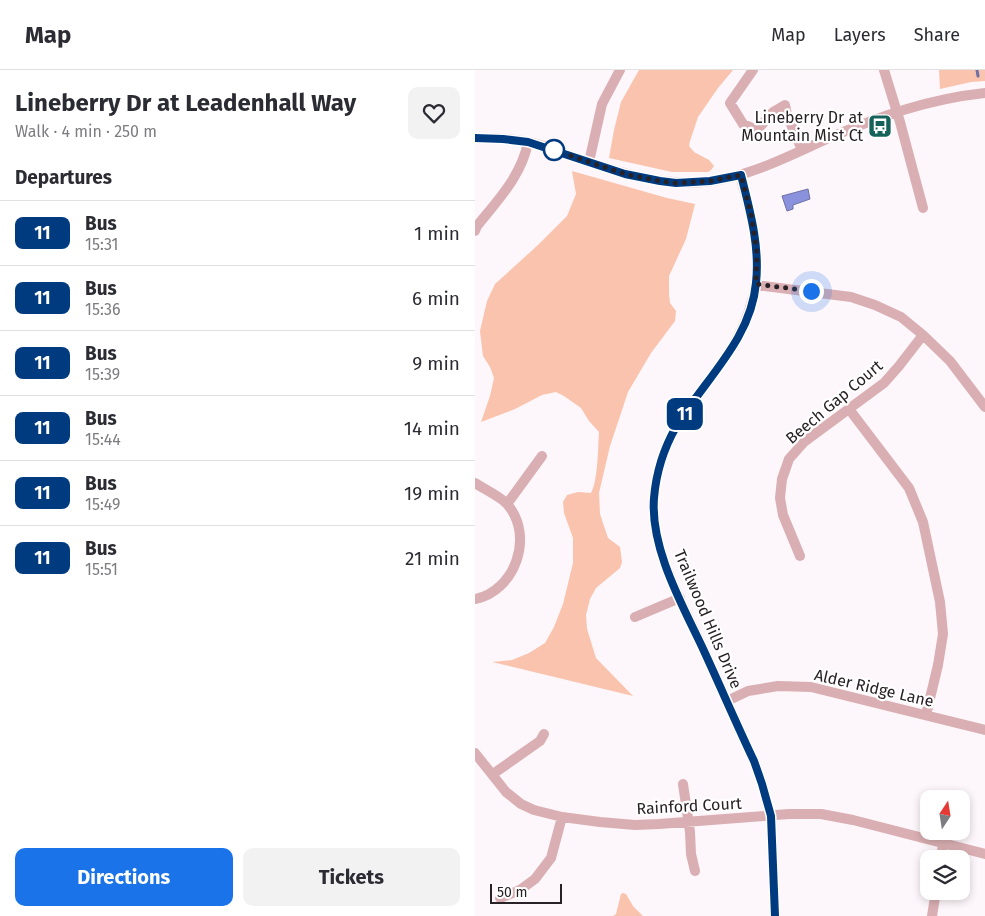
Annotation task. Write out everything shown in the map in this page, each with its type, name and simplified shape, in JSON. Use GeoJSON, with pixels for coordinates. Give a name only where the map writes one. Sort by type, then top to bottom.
{"type":"FeatureCollection","features":[{"type":"Feature","properties":{"kind":"street"},"geometry":{"type":"LineString","coordinates":[[589,162],[601,104],[619,70]]}},
{"type":"Feature","properties":{"kind":"street"},"geometry":{"type":"LineString","coordinates":[[753,70],[730,103],[743,124],[757,130],[773,112],[785,104],[787,115],[802,150]]}},
{"type":"Feature","properties":{"kind":"street"},"geometry":{"type":"LineString","coordinates":[[884,70],[923,208]]}},
{"type":"Feature","properties":{"kind":"street"},"geometry":{"type":"LineString","coordinates":[[475,138],[528,142],[625,174],[660,181],[676,183],[710,181],[741,175],[897,111],[946,99],[985,93]]}},
{"type":"Feature","properties":{"kind":"street"},"geometry":{"type":"LineString","coordinates":[[476,227],[501,196],[519,168],[528,142]]}},
{"type":"Feature","properties":{"kind":"street","name":"Trailwood Hills Drive"},"geometry":{"type":"LineString","coordinates":[[741,175],[751,214],[757,253],[756,284],[749,312],[735,342],[677,426],[666,447],[654,498],[655,525],[665,563],[754,761],[762,784],[771,816],[775,916]]}},
{"type":"Feature","properties":{"kind":"street"},"geometry":{"type":"LineString","coordinates":[[756,284],[851,297],[875,305],[901,318],[923,335],[950,361],[985,407]]}},
{"type":"Feature","properties":{"kind":"street","name":"Beech Gap Court"},"geometry":{"type":"LineString","coordinates":[[800,556],[783,515],[780,498],[782,479],[789,459],[804,442],[884,383],[923,335]]}},
{"type":"Feature","properties":{"kind":"street"},"geometry":{"type":"LineString","coordinates":[[849,410],[909,488],[923,522],[940,602],[943,634],[939,665],[926,715]]}},
{"type":"Feature","properties":{"kind":"street"},"geometry":{"type":"LineString","coordinates":[[507,504],[542,456]]}},
{"type":"Feature","properties":{"kind":"street"},"geometry":{"type":"LineString","coordinates":[[475,483],[507,504],[519,525],[520,541],[513,571],[493,592],[475,599]]}},
{"type":"Feature","properties":{"kind":"street"},"geometry":{"type":"LineString","coordinates":[[635,617],[680,598]]}},
{"type":"Feature","properties":{"kind":"street","name":"Alder Ridge Lane"},"geometry":{"type":"LineString","coordinates":[[727,701],[748,691],[758,689],[778,686],[811,687],[985,730]]}},
{"type":"Feature","properties":{"kind":"street"},"geometry":{"type":"LineString","coordinates":[[493,774],[540,741],[544,734]]}},
{"type":"Feature","properties":{"kind":"street","name":"Rainford Court"},"geometry":{"type":"LineString","coordinates":[[475,753],[506,792],[521,804],[534,810],[562,817],[635,825],[789,814],[821,814],[853,820],[985,854]]}},
{"type":"Feature","properties":{"kind":"street"},"geometry":{"type":"LineString","coordinates":[[683,784],[691,854],[695,870]]}},
{"type":"Feature","properties":{"kind":"street"},"geometry":{"type":"LineString","coordinates":[[500,898],[520,890],[535,879],[551,858],[562,817]]}},
{"type":"Feature","properties":{"kind":"street"},"geometry":{"type":"LineString","coordinates":[[942,850],[943,844]]}},
{"type":"Feature","properties":{"kind":"street"},"geometry":{"type":"LineString","coordinates":[[932,916],[935,900]]}},
{"type":"Feature","properties":{"kind":"shaded area"},"geometry":{"type":"Polygon","coordinates":[[[639,70],[733,70],[698,117],[690,141],[689,146],[694,152],[709,160],[714,166],[711,170],[708,172],[672,172],[609,158],[621,102],[639,70]]]}},
{"type":"Feature","properties":{"kind":"shaded area"},"geometry":{"type":"Polygon","coordinates":[[[939,70],[985,70],[985,81],[940,89],[939,70]]]}},
{"type":"Feature","properties":{"kind":"shaded area"},"geometry":{"type":"Polygon","coordinates":[[[572,171],[695,204],[686,239],[669,276],[670,303],[676,311],[675,321],[651,353],[628,392],[610,446],[599,493],[600,514],[608,538],[620,547],[622,562],[620,568],[596,588],[590,599],[586,615],[587,629],[596,658],[633,696],[492,662],[512,660],[529,653],[545,643],[563,604],[573,563],[573,538],[564,513],[563,502],[567,495],[578,492],[591,493],[595,481],[599,432],[581,408],[564,396],[556,392],[542,395],[515,409],[481,422],[494,378],[483,356],[480,331],[487,301],[495,284],[567,216],[576,194],[572,171]]]}},
{"type":"Feature","properties":{"kind":"shaded area"},"geometry":{"type":"Polygon","coordinates":[[[621,894],[626,894],[633,906],[643,916],[613,916],[616,914],[621,894]]]}},
{"type":"Feature","properties":{"kind":"water"},"geometry":{"type":"Polygon","coordinates":[[[808,189],[810,199],[793,205],[793,209],[787,211],[782,196],[808,189]]]}},
{"type":"Feature","properties":{"kind":"waterway"},"geometry":{"type":"LineString","coordinates":[[977,70],[978,76]]}},
{"type":"Feature","properties":{"kind":"bus line","name":"11"},"geometry":{"type":"LineString","coordinates":[[475,138],[528,142],[644,179],[676,183],[710,181],[741,175],[751,214],[757,253],[756,284],[749,312],[735,342],[677,426],[666,447],[654,498],[655,525],[665,563],[754,761],[762,784],[771,816],[775,916]]}},
{"type":"Feature","properties":{"kind":"place","name":"Lineberry Dr at Mountain Mist Ct"},"geometry":{"type":"Point","coordinates":[880,126]}},
{"type":"Feature","properties":{"kind":"route"},"geometry":{"type":"LineString","coordinates":[[554,150],[644,179],[676,183],[710,181],[741,175],[751,214],[757,253],[756,284],[811,291]]}}]}
